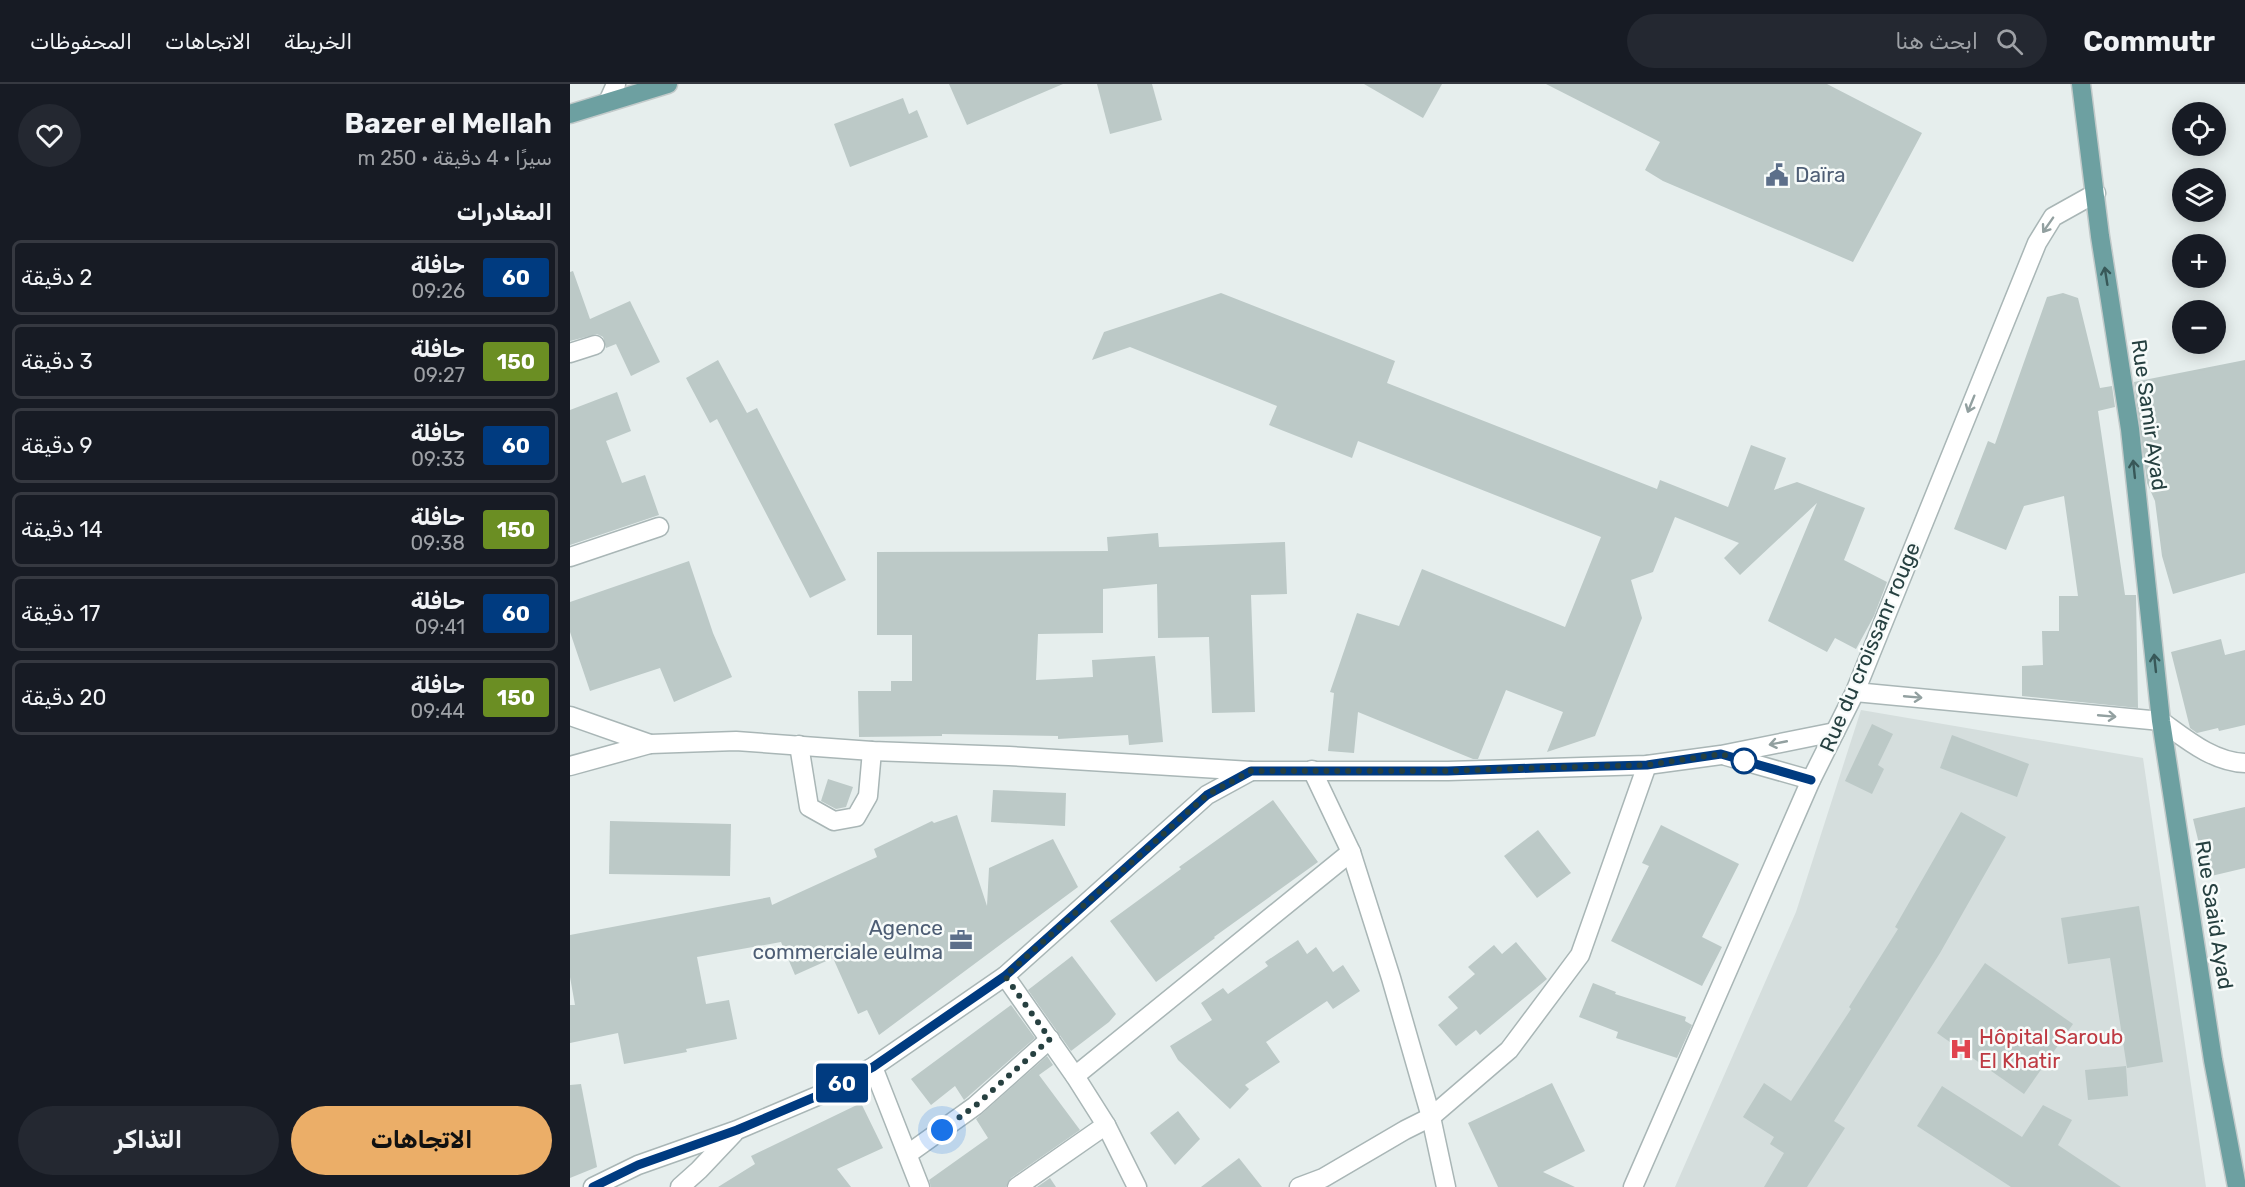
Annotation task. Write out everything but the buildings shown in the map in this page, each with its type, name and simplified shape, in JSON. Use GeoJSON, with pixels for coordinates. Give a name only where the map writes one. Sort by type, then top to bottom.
{"type":"FeatureCollection","features":[{"type":"Feature","properties":{"kind":"main road"},"geometry":{"type":"LineString","coordinates":[[570,114],[668,84]]}},
{"type":"Feature","properties":{"kind":"main road","name":"Rue Samir Ayad"},"geometry":{"type":"LineString","coordinates":[[2081,84],[2100,236],[2130,429],[2161,721]]}},
{"type":"Feature","properties":{"kind":"main road","name":"Rue Samir Ayad"},"geometry":{"type":"LineString","coordinates":[[2084,116],[2093,84]]}},
{"type":"Feature","properties":{"kind":"main road","name":"Rue Saaid Ayad"},"geometry":{"type":"LineString","coordinates":[[2161,721],[2213,1060],[2237,1187]]}},
{"type":"Feature","properties":{"kind":"street"},"geometry":{"type":"LineString","coordinates":[[608,102],[616,84]]}},
{"type":"Feature","properties":{"kind":"street","name":"Rue du croissanr rouge"},"geometry":{"type":"LineString","coordinates":[[1633,1187],[1811,780],[1855,692],[2037,243],[2053,217],[2096,193]]}},
{"type":"Feature","properties":{"kind":"street"},"geometry":{"type":"LineString","coordinates":[[570,353],[595,345]]}},
{"type":"Feature","properties":{"kind":"street"},"geometry":{"type":"LineString","coordinates":[[570,556],[659,527]]}},
{"type":"Feature","properties":{"kind":"street"},"geometry":{"type":"LineString","coordinates":[[1855,692],[2161,721],[2200,748],[2230,762],[2245,763]]}},
{"type":"Feature","properties":{"kind":"street"},"geometry":{"type":"LineString","coordinates":[[570,717],[650,744]]}},
{"type":"Feature","properties":{"kind":"street"},"geometry":{"type":"LineString","coordinates":[[570,766],[650,744],[736,741],[872,751],[1020,757],[1251,771],[1448,771],[1647,765],[1721,754],[1835,732]]}},
{"type":"Feature","properties":{"kind":"street"},"geometry":{"type":"LineString","coordinates":[[799,745],[809,807],[834,821],[856,817],[868,796],[872,751]]}},
{"type":"Feature","properties":{"kind":"street"},"geometry":{"type":"LineString","coordinates":[[1721,754],[1811,780]]}},
{"type":"Feature","properties":{"kind":"street"},"geometry":{"type":"LineString","coordinates":[[1299,1187],[1323,1178],[1431,1117],[1509,1050],[1580,955],[1647,765]]}},
{"type":"Feature","properties":{"kind":"street"},"geometry":{"type":"LineString","coordinates":[[1312,770],[1351,852],[1391,978],[1431,1117],[1446,1187]]}},
{"type":"Feature","properties":{"kind":"street"},"geometry":{"type":"LineString","coordinates":[[593,1187],[638,1165],[737,1130],[822,1094],[873,1067],[1005,976],[1207,795],[1251,771]]}},
{"type":"Feature","properties":{"kind":"street"},"geometry":{"type":"LineString","coordinates":[[1075,1076],[1351,852]]}},
{"type":"Feature","properties":{"kind":"street"},"geometry":{"type":"LineString","coordinates":[[1005,976],[1050,1039],[1106,1125],[1137,1187]]}},
{"type":"Feature","properties":{"kind":"street"},"geometry":{"type":"LineString","coordinates":[[908,1154],[975,1106],[1050,1039]]}},
{"type":"Feature","properties":{"kind":"street"},"geometry":{"type":"LineString","coordinates":[[873,1067],[908,1154],[917,1186]]}},
{"type":"Feature","properties":{"kind":"street"},"geometry":{"type":"LineString","coordinates":[[1017,1187],[1106,1125]]}},
{"type":"Feature","properties":{"kind":"street"},"geometry":{"type":"LineString","coordinates":[[680,1187],[737,1130]]}},
{"type":"Feature","properties":{"kind":"shaded area","name":"Hôpital Saroub El Khatir"},"geometry":{"type":"Polygon","coordinates":[[[1861,710],[2143,758],[2206,1187],[1675,1187],[1796,912],[1861,710]]]}},
{"type":"Feature","properties":{"kind":"bus line","name":"60"},"geometry":{"type":"LineString","coordinates":[[593,1187],[638,1165],[737,1130],[822,1094],[873,1067],[1005,976],[1207,795],[1251,771],[1448,771],[1647,765],[1721,754],[1811,780]]}},
{"type":"Feature","properties":{"kind":"place","name":"Daïra"},"geometry":{"type":"Point","coordinates":[1777,175]}},
{"type":"Feature","properties":{"kind":"place","name":"Agence commerciale eulma"},"geometry":{"type":"Point","coordinates":[961,940]}},
{"type":"Feature","properties":{"kind":"place","name":"Hôpital Saroub El Khatir"},"geometry":{"type":"Point","coordinates":[1961,1049]}},
{"type":"Feature","properties":{"kind":"route"},"geometry":{"type":"LineString","coordinates":[[942,1130],[975,1106],[1050,1039],[1005,976],[1207,795],[1251,771],[1448,771],[1647,765],[1721,754],[1744,761]]}}]}
